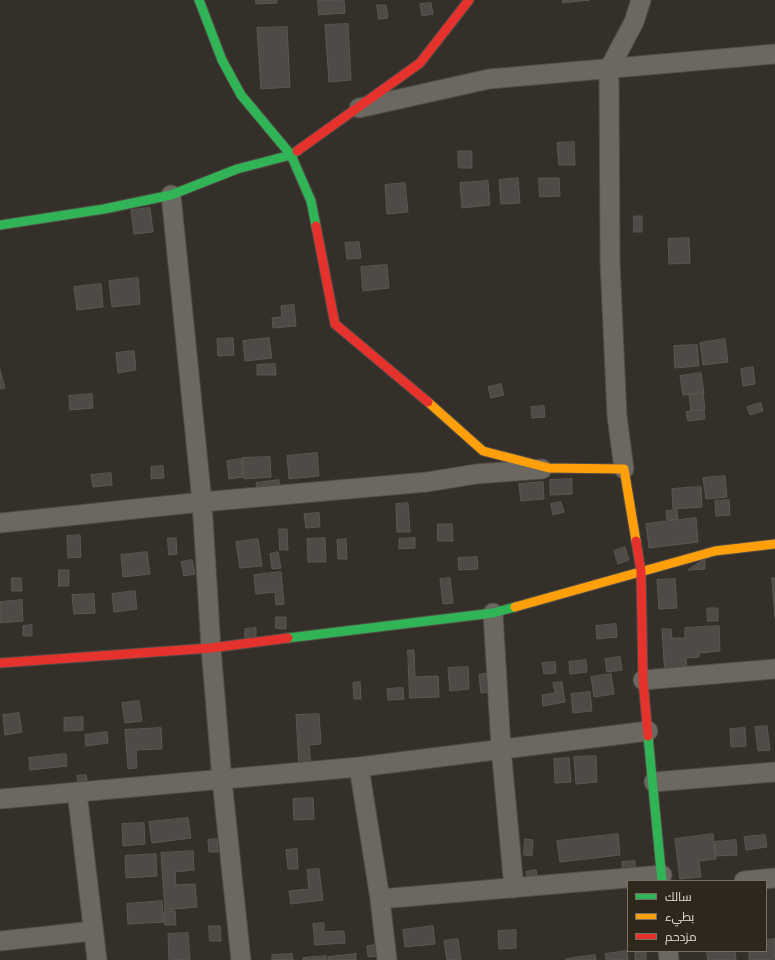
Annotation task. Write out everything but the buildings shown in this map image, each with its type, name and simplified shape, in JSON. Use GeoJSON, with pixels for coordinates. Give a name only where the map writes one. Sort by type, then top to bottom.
{"type":"FeatureCollection","features":[{"type":"Feature","properties":{"kind":"street"},"geometry":{"type":"LineString","coordinates":[[199,0],[222,60],[241,95],[291,155],[311,201],[335,324],[400,376],[483,451],[549,468]]}},
{"type":"Feature","properties":{"kind":"street"},"geometry":{"type":"LineString","coordinates":[[0,225],[104,209],[171,195],[236,169],[291,155],[420,63],[469,0]]}},
{"type":"Feature","properties":{"kind":"street"},"geometry":{"type":"LineString","coordinates":[[632,880],[662,878],[654,782],[643,680],[641,571],[617,416],[610,262],[609,69],[634,22],[641,0]]}},
{"type":"Feature","properties":{"kind":"street"},"geometry":{"type":"LineString","coordinates":[[358,108],[490,79],[775,54]]}},
{"type":"Feature","properties":{"kind":"street"},"geometry":{"type":"LineString","coordinates":[[171,195],[202,502],[211,648],[222,780],[241,960]]}},
{"type":"Feature","properties":{"kind":"street"},"geometry":{"type":"LineString","coordinates":[[0,523],[202,502],[427,482],[476,474],[549,468],[624,469]]}},
{"type":"Feature","properties":{"kind":"street"},"geometry":{"type":"LineString","coordinates":[[0,664],[211,648],[492,613],[715,551],[775,544]]}},
{"type":"Feature","properties":{"kind":"street"},"geometry":{"type":"LineString","coordinates":[[492,613],[501,748],[514,888]]}},
{"type":"Feature","properties":{"kind":"street"},"geometry":{"type":"LineString","coordinates":[[643,680],[775,669]]}},
{"type":"Feature","properties":{"kind":"street"},"geometry":{"type":"LineString","coordinates":[[0,799],[222,780],[359,766],[648,731]]}},
{"type":"Feature","properties":{"kind":"street"},"geometry":{"type":"LineString","coordinates":[[359,766],[380,899],[387,960]]}},
{"type":"Feature","properties":{"kind":"street"},"geometry":{"type":"LineString","coordinates":[[654,782],[775,772]]}},
{"type":"Feature","properties":{"kind":"street"},"geometry":{"type":"LineString","coordinates":[[77,792],[97,960]]}},
{"type":"Feature","properties":{"kind":"street"},"geometry":{"type":"LineString","coordinates":[[754,880],[775,878]]}},
{"type":"Feature","properties":{"kind":"street"},"geometry":{"type":"LineString","coordinates":[[380,899],[627,880]]}},
{"type":"Feature","properties":{"kind":"street"},"geometry":{"type":"LineString","coordinates":[[0,941],[93,930]]}},
{"type":"Feature","properties":{"kind":"traffic: fast"},"geometry":{"type":"LineString","coordinates":[[199,0],[222,60],[241,95],[291,155],[311,201],[316,226]]}},
{"type":"Feature","properties":{"kind":"traffic: fast"},"geometry":{"type":"LineString","coordinates":[[0,225],[104,209],[171,195],[237,169],[291,155],[297,151]]}},
{"type":"Feature","properties":{"kind":"traffic: fast"},"geometry":{"type":"LineString","coordinates":[[288,638],[493,613],[515,607]]}},
{"type":"Feature","properties":{"kind":"traffic: fast"},"geometry":{"type":"LineString","coordinates":[[648,736],[662,880]]}},
{"type":"Feature","properties":{"kind":"traffic: slow"},"geometry":{"type":"LineString","coordinates":[[428,402],[483,451],[549,468],[624,469],[636,541]]}},
{"type":"Feature","properties":{"kind":"traffic: slow"},"geometry":{"type":"LineString","coordinates":[[515,607],[715,551],[775,544]]}},
{"type":"Feature","properties":{"kind":"traffic: jam"},"geometry":{"type":"LineString","coordinates":[[297,151],[420,63],[469,0]]}},
{"type":"Feature","properties":{"kind":"traffic: jam"},"geometry":{"type":"LineString","coordinates":[[316,226],[335,324],[428,402]]}},
{"type":"Feature","properties":{"kind":"traffic: jam"},"geometry":{"type":"LineString","coordinates":[[636,541],[641,571],[643,680],[648,736]]}},
{"type":"Feature","properties":{"kind":"traffic: jam"},"geometry":{"type":"LineString","coordinates":[[0,663],[211,648],[288,638]]}}]}
